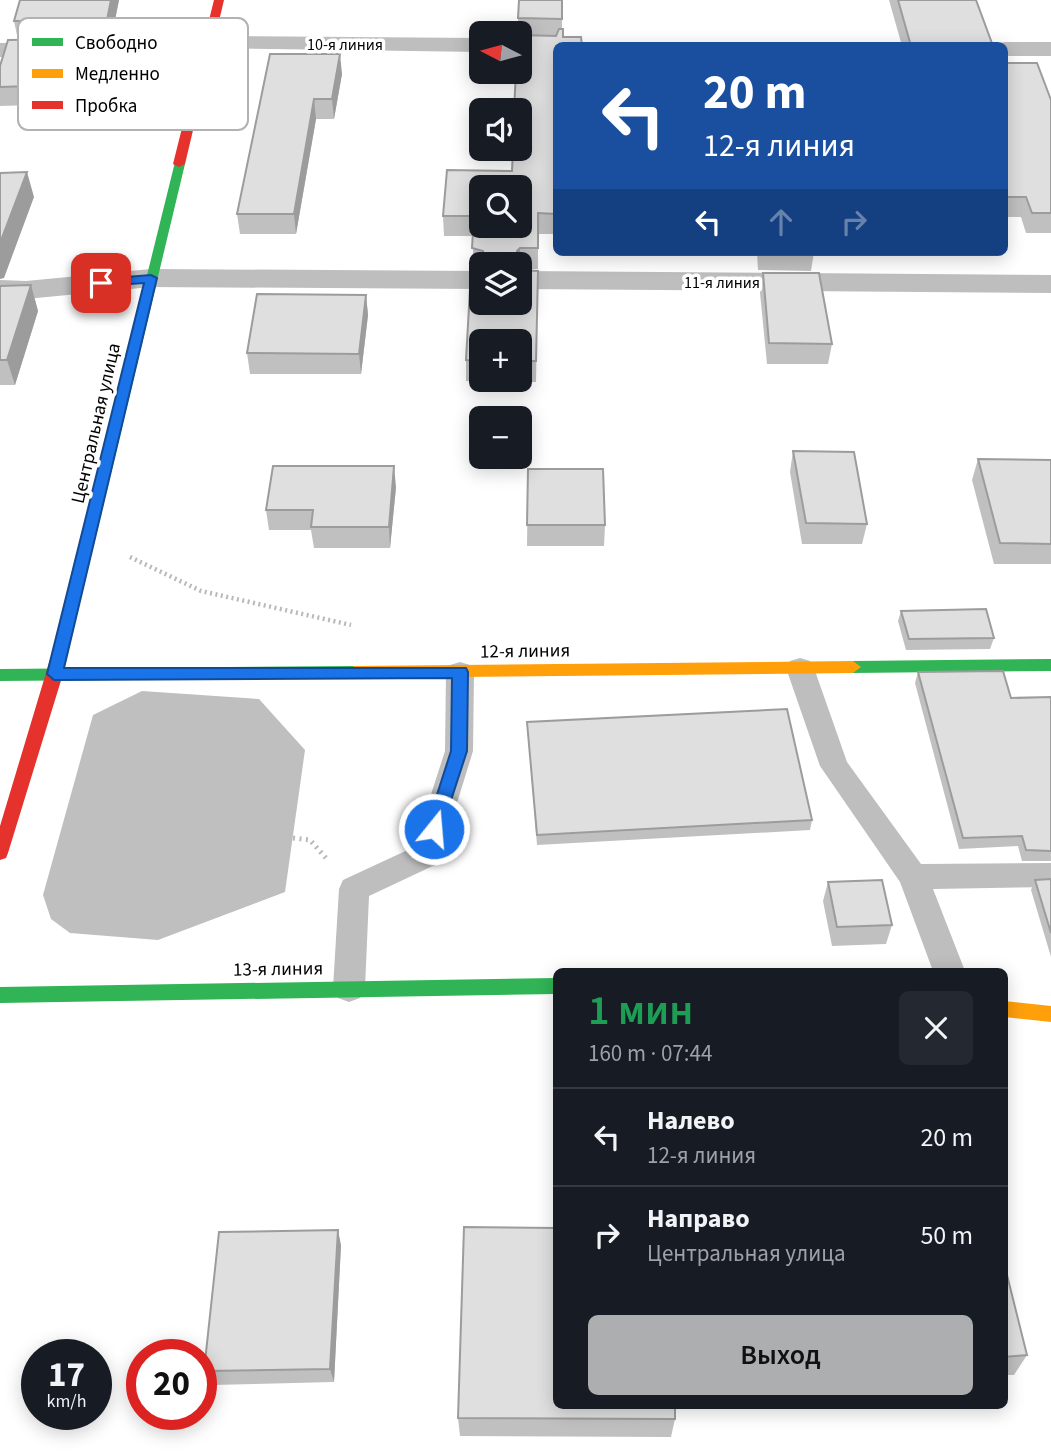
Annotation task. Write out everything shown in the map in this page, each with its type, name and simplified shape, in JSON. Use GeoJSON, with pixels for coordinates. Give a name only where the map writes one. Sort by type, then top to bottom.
{"type":"FeatureCollection","features":[{"type":"Feature","properties":{"kind":"street","name":"Центральная улица"},"geometry":{"type":"LineString","coordinates":[[214,18],[219,0]]}},
{"type":"Feature","properties":{"kind":"street","name":"10-я линия"},"geometry":{"type":"LineString","coordinates":[[248,51],[469,46]]}},
{"type":"Feature","properties":{"kind":"street"},"geometry":{"type":"LineString","coordinates":[[1008,49],[1051,49]]}},
{"type":"Feature","properties":{"kind":"street","name":"10-я линия"},"geometry":{"type":"LineString","coordinates":[[0,50],[18,50]]}},
{"type":"Feature","properties":{"kind":"street","name":"Центральная улица"},"geometry":{"type":"LineString","coordinates":[[0,853],[54,674],[187,130]]}},
{"type":"Feature","properties":{"kind":"street"},"geometry":{"type":"LineString","coordinates":[[0,289],[26,290],[151,278],[469,280]]}},
{"type":"Feature","properties":{"kind":"street","name":"11-я линия"},"geometry":{"type":"LineString","coordinates":[[532,280],[1051,284]]}},
{"type":"Feature","properties":{"kind":"street","name":"12-я линия"},"geometry":{"type":"LineString","coordinates":[[0,675],[1051,665]]}},
{"type":"Feature","properties":{"kind":"street","name":"13-я линия"},"geometry":{"type":"LineString","coordinates":[[0,995],[553,986]]}},
{"type":"Feature","properties":{"kind":"street"},"geometry":{"type":"LineString","coordinates":[[1008,1009],[1051,1014]]}},
{"type":"Feature","properties":{"kind":"lane"},"geometry":{"type":"LineString","coordinates":[[800,668],[834,766],[913,877],[948,968]]}},
{"type":"Feature","properties":{"kind":"lane"},"geometry":{"type":"LineString","coordinates":[[349,988],[354,889],[426,855],[459,751],[460,672]]}},
{"type":"Feature","properties":{"kind":"lane"},"geometry":{"type":"LineString","coordinates":[[913,877],[1051,875]]}},
{"type":"Feature","properties":{"kind":"path"},"geometry":{"type":"LineString","coordinates":[[95,513],[125,555],[201,591],[353,625]]}},
{"type":"Feature","properties":{"kind":"path"},"geometry":{"type":"LineString","coordinates":[[293,838],[310,840]]}},
{"type":"Feature","properties":{"kind":"shaded area"},"geometry":{"type":"Polygon","coordinates":[[[142,691],[259,699],[305,750],[285,892],[158,940],[70,933],[51,919],[43,895],[93,715],[142,691]]]}},
{"type":"Feature","properties":{"kind":"building"},"geometry":{"type":"Polygon","coordinates":[[[20,0],[111,0],[107,18],[18,18],[18,21],[14,21],[20,0]]]}},
{"type":"Feature","properties":{"kind":"building"},"geometry":{"type":"Polygon","coordinates":[[[519,0],[562,0],[562,19],[518,18],[519,0]]]}},
{"type":"Feature","properties":{"kind":"building"},"geometry":{"type":"Polygon","coordinates":[[[898,0],[976,0],[992,42],[910,42],[898,0]]]}},
{"type":"Feature","properties":{"kind":"building"},"geometry":{"type":"Polygon","coordinates":[[[559,29],[563,29],[563,37],[581,37],[582,42],[553,42],[553,214],[538,213],[538,248],[520,248],[517,252],[483,252],[472,248],[473,238],[532,238],[532,175],[469,175],[469,216],[443,216],[447,170],[512,171],[512,161],[532,161],[532,98],[515,98],[515,84],[532,84],[532,35],[556,36],[559,29]]]}},
{"type":"Feature","properties":{"kind":"building"},"geometry":{"type":"Polygon","coordinates":[[[8,40],[18,40],[18,86],[0,87],[0,66],[8,40]]]}},
{"type":"Feature","properties":{"kind":"building"},"geometry":{"type":"Polygon","coordinates":[[[270,54],[340,54],[332,99],[314,99],[294,214],[237,214],[270,54]]]}},
{"type":"Feature","properties":{"kind":"building"},"geometry":{"type":"Polygon","coordinates":[[[1008,63],[1037,63],[1051,100],[1051,213],[1032,213],[1026,197],[1008,197],[1008,63]]]}},
{"type":"Feature","properties":{"kind":"building"},"geometry":{"type":"Polygon","coordinates":[[[27,172],[0,243],[0,173],[27,172]]]}},
{"type":"Feature","properties":{"kind":"building"},"geometry":{"type":"Polygon","coordinates":[[[532,271],[538,271],[536,361],[532,361],[532,329],[469,329],[469,360],[466,360],[469,307],[469,315],[532,315],[532,271]]]}},
{"type":"Feature","properties":{"kind":"building"},"geometry":{"type":"Polygon","coordinates":[[[763,273],[819,273],[832,344],[769,343],[763,273]]]}},
{"type":"Feature","properties":{"kind":"building"},"geometry":{"type":"Polygon","coordinates":[[[31,285],[7,360],[0,360],[0,286],[31,285]]]}},
{"type":"Feature","properties":{"kind":"building"},"geometry":{"type":"Polygon","coordinates":[[[257,294],[366,295],[359,354],[247,353],[257,294]]]}},
{"type":"Feature","properties":{"kind":"building"},"geometry":{"type":"Polygon","coordinates":[[[793,451],[854,452],[867,524],[806,523],[793,451]]]}},
{"type":"Feature","properties":{"kind":"building"},"geometry":{"type":"Polygon","coordinates":[[[978,459],[1051,460],[1051,544],[1000,543],[978,459]]]}},
{"type":"Feature","properties":{"kind":"building"},"geometry":{"type":"Polygon","coordinates":[[[273,466],[394,466],[389,527],[311,527],[313,510],[266,510],[273,466]]]}},
{"type":"Feature","properties":{"kind":"building"},"geometry":{"type":"Polygon","coordinates":[[[528,469],[603,469],[605,525],[527,525],[528,469]]]}},
{"type":"Feature","properties":{"kind":"building"},"geometry":{"type":"Polygon","coordinates":[[[986,609],[994,638],[909,639],[901,611],[986,609]]]}},
{"type":"Feature","properties":{"kind":"building"},"geometry":{"type":"Polygon","coordinates":[[[1003,671],[1011,698],[1051,697],[1051,851],[1026,850],[1022,836],[963,838],[918,672],[1003,671]]]}},
{"type":"Feature","properties":{"kind":"building"},"geometry":{"type":"Polygon","coordinates":[[[787,709],[812,820],[537,835],[527,722],[787,709]]]}},
{"type":"Feature","properties":{"kind":"building"},"geometry":{"type":"Polygon","coordinates":[[[1051,879],[1051,933],[1035,880],[1051,879]]]}},
{"type":"Feature","properties":{"kind":"building"},"geometry":{"type":"Polygon","coordinates":[[[882,880],[892,925],[837,927],[828,882],[882,880]]]}},
{"type":"Feature","properties":{"kind":"building"},"geometry":{"type":"Polygon","coordinates":[[[464,1227],[553,1228],[553,1409],[675,1409],[675,1419],[458,1418],[464,1227]]]}},
{"type":"Feature","properties":{"kind":"building"},"geometry":{"type":"Polygon","coordinates":[[[338,1230],[330,1369],[217,1371],[217,1339],[207,1339],[219,1232],[338,1230]]]}},
{"type":"Feature","properties":{"kind":"building"},"geometry":{"type":"Polygon","coordinates":[[[1008,1279],[1027,1355],[1008,1357],[1008,1279]]]}},
{"type":"Feature","properties":{"kind":"traffic: fast"},"geometry":{"type":"LineString","coordinates":[[68,623],[179,164]]}},
{"type":"Feature","properties":{"kind":"traffic: fast"},"geometry":{"type":"LineString","coordinates":[[853,667],[1051,665]]}},
{"type":"Feature","properties":{"kind":"traffic: fast"},"geometry":{"type":"LineString","coordinates":[[0,675],[354,672]]}},
{"type":"Feature","properties":{"kind":"traffic: fast"},"geometry":{"type":"LineString","coordinates":[[0,995],[553,986]]}},
{"type":"Feature","properties":{"kind":"traffic: slow"},"geometry":{"type":"LineString","coordinates":[[354,672],[853,667]]}},
{"type":"Feature","properties":{"kind":"traffic: slow"},"geometry":{"type":"LineString","coordinates":[[1008,1009],[1051,1014]]}},
{"type":"Feature","properties":{"kind":"traffic: jam"},"geometry":{"type":"LineString","coordinates":[[215,18],[219,0]]}},
{"type":"Feature","properties":{"kind":"traffic: jam"},"geometry":{"type":"LineString","coordinates":[[179,164],[187,130]]}},
{"type":"Feature","properties":{"kind":"traffic: jam"},"geometry":{"type":"LineString","coordinates":[[0,853],[68,623]]}},
{"type":"Feature","properties":{"kind":"route"},"geometry":{"type":"LineString","coordinates":[[101,283],[151,278],[54,674],[460,672],[459,751],[434,829]]}}]}
